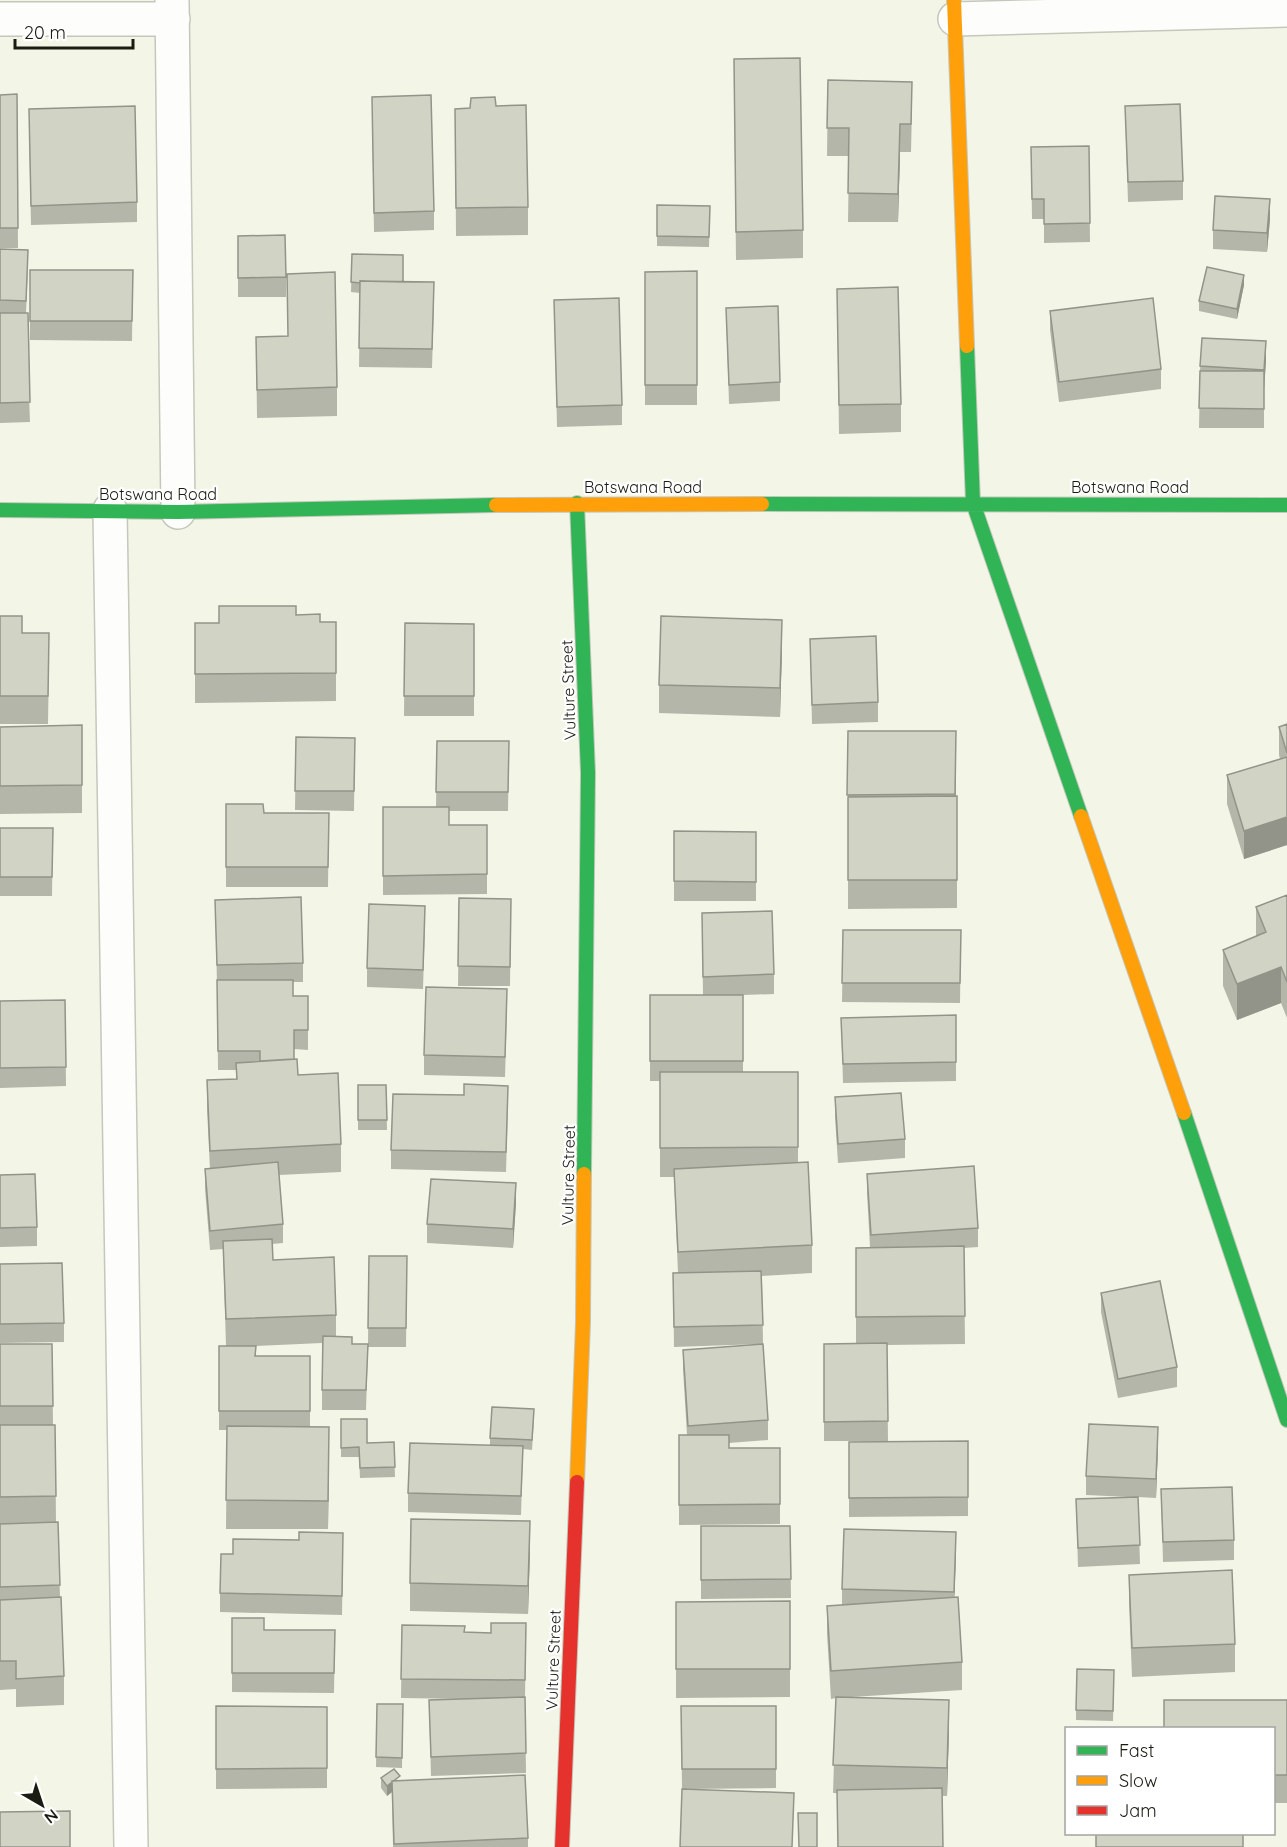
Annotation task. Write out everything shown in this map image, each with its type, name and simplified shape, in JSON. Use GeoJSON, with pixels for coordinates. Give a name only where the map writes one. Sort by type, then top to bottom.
{"type":"FeatureCollection","features":[{"type":"Feature","properties":{"kind":"street"},"geometry":{"type":"LineString","coordinates":[[1287,10],[954,9],[973,503],[1260,1335],[1287,1420]]}},
{"type":"Feature","properties":{"kind":"street"},"geometry":{"type":"LineString","coordinates":[[0,19],[172,10],[178,512]]}},
{"type":"Feature","properties":{"kind":"street","name":"Botswana Road"},"geometry":{"type":"LineString","coordinates":[[0,510],[178,512],[577,503],[1287,505]]}},
{"type":"Feature","properties":{"kind":"street","name":"Vulture Street"},"geometry":{"type":"LineString","coordinates":[[562,1847],[583,1310],[588,772],[577,503]]}},
{"type":"Feature","properties":{"kind":"street"},"geometry":{"type":"LineString","coordinates":[[110,510],[131,1847]]}},
{"type":"Feature","properties":{"kind":"building"},"geometry":{"type":"Polygon","coordinates":[[[800,58],[803,230],[736,232],[734,59],[800,58]]]}},
{"type":"Feature","properties":{"kind":"building"},"geometry":{"type":"Polygon","coordinates":[[[828,80],[912,82],[911,124],[900,124],[898,194],[848,193],[849,128],[827,128],[828,80]]]}},
{"type":"Feature","properties":{"kind":"building"},"geometry":{"type":"Polygon","coordinates":[[[17,94],[18,228],[0,228],[0,95],[17,94]]]}},
{"type":"Feature","properties":{"kind":"building"},"geometry":{"type":"Polygon","coordinates":[[[431,95],[434,211],[374,213],[372,97],[431,95]]]}},
{"type":"Feature","properties":{"kind":"building"},"geometry":{"type":"Polygon","coordinates":[[[495,97],[496,106],[526,105],[528,207],[456,208],[455,109],[470,108],[471,98],[495,97]]]}},
{"type":"Feature","properties":{"kind":"building"},"geometry":{"type":"Polygon","coordinates":[[[1180,104],[1183,181],[1128,182],[1125,106],[1180,104]]]}},
{"type":"Feature","properties":{"kind":"building"},"geometry":{"type":"Polygon","coordinates":[[[135,106],[137,202],[31,206],[29,109],[135,106]]]}},
{"type":"Feature","properties":{"kind":"building"},"geometry":{"type":"Polygon","coordinates":[[[1089,146],[1090,223],[1044,224],[1044,199],[1032,199],[1031,147],[1089,146]]]}},
{"type":"Feature","properties":{"kind":"building"},"geometry":{"type":"Polygon","coordinates":[[[1215,196],[1270,199],[1267,233],[1213,230],[1215,196]]]}},
{"type":"Feature","properties":{"kind":"building"},"geometry":{"type":"Polygon","coordinates":[[[657,205],[710,206],[709,237],[657,236],[657,205]]]}},
{"type":"Feature","properties":{"kind":"building"},"geometry":{"type":"Polygon","coordinates":[[[285,235],[286,277],[238,278],[238,236],[285,235]]]}},
{"type":"Feature","properties":{"kind":"building"},"geometry":{"type":"Polygon","coordinates":[[[0,249],[28,250],[26,301],[0,300],[0,249]]]}},
{"type":"Feature","properties":{"kind":"building"},"geometry":{"type":"Polygon","coordinates":[[[352,254],[403,255],[403,282],[351,282],[352,254]]]}},
{"type":"Feature","properties":{"kind":"building"},"geometry":{"type":"Polygon","coordinates":[[[1207,267],[1244,275],[1237,309],[1199,301],[1207,267]]]}},
{"type":"Feature","properties":{"kind":"building"},"geometry":{"type":"Polygon","coordinates":[[[30,270],[133,270],[132,321],[30,321],[30,270]]]}},
{"type":"Feature","properties":{"kind":"building"},"geometry":{"type":"Polygon","coordinates":[[[697,271],[697,385],[645,385],[645,272],[697,271]]]}},
{"type":"Feature","properties":{"kind":"building"},"geometry":{"type":"Polygon","coordinates":[[[335,272],[337,387],[257,390],[256,337],[288,336],[287,274],[335,272]]]}},
{"type":"Feature","properties":{"kind":"building"},"geometry":{"type":"Polygon","coordinates":[[[360,281],[434,282],[432,349],[359,348],[360,281]]]}},
{"type":"Feature","properties":{"kind":"building"},"geometry":{"type":"Polygon","coordinates":[[[898,287],[901,404],[839,405],[837,289],[898,287]]]}},
{"type":"Feature","properties":{"kind":"building"},"geometry":{"type":"Polygon","coordinates":[[[619,298],[622,405],[557,407],[554,300],[619,298]]]}},
{"type":"Feature","properties":{"kind":"building"},"geometry":{"type":"Polygon","coordinates":[[[1153,298],[1161,369],[1059,382],[1050,311],[1153,298]]]}},
{"type":"Feature","properties":{"kind":"building"},"geometry":{"type":"Polygon","coordinates":[[[778,306],[780,382],[729,385],[726,308],[778,306]]]}},
{"type":"Feature","properties":{"kind":"building"},"geometry":{"type":"Polygon","coordinates":[[[0,313],[28,313],[30,402],[0,403],[0,313]]]}},
{"type":"Feature","properties":{"kind":"building"},"geometry":{"type":"Polygon","coordinates":[[[1202,338],[1266,341],[1264,370],[1200,366],[1202,338]]]}},
{"type":"Feature","properties":{"kind":"building"},"geometry":{"type":"Polygon","coordinates":[[[1200,371],[1264,371],[1264,409],[1199,408],[1200,371]]]}},
{"type":"Feature","properties":{"kind":"building"},"geometry":{"type":"Polygon","coordinates":[[[219,606],[296,606],[296,615],[320,614],[320,622],[336,622],[336,673],[195,674],[195,623],[219,623],[219,606]]]}},
{"type":"Feature","properties":{"kind":"building"},"geometry":{"type":"Polygon","coordinates":[[[0,616],[22,616],[22,633],[49,633],[48,696],[0,696],[0,616]]]}},
{"type":"Feature","properties":{"kind":"building"},"geometry":{"type":"Polygon","coordinates":[[[661,616],[782,620],[780,688],[659,685],[661,616]]]}},
{"type":"Feature","properties":{"kind":"building"},"geometry":{"type":"Polygon","coordinates":[[[405,623],[474,624],[474,696],[404,696],[405,623]]]}},
{"type":"Feature","properties":{"kind":"building"},"geometry":{"type":"Polygon","coordinates":[[[876,636],[878,702],[812,705],[810,639],[876,636]]]}},
{"type":"Feature","properties":{"kind":"building"},"geometry":{"type":"Polygon","coordinates":[[[1287,724],[1287,753],[1279,727],[1287,724]]]}},
{"type":"Feature","properties":{"kind":"building"},"geometry":{"type":"Polygon","coordinates":[[[82,725],[82,785],[0,786],[0,727],[82,725]]]}},
{"type":"Feature","properties":{"kind":"building"},"geometry":{"type":"Polygon","coordinates":[[[848,731],[956,731],[955,794],[847,795],[848,731]]]}},
{"type":"Feature","properties":{"kind":"building"},"geometry":{"type":"Polygon","coordinates":[[[296,737],[355,738],[354,791],[295,791],[296,737]]]}},
{"type":"Feature","properties":{"kind":"building"},"geometry":{"type":"Polygon","coordinates":[[[437,741],[509,741],[508,792],[436,792],[437,741]]]}},
{"type":"Feature","properties":{"kind":"building"},"geometry":{"type":"Polygon","coordinates":[[[1287,757],[1287,817],[1244,831],[1227,775],[1287,757]]]}},
{"type":"Feature","properties":{"kind":"building"},"geometry":{"type":"Polygon","coordinates":[[[957,796],[957,880],[848,880],[848,797],[957,796]]]}},
{"type":"Feature","properties":{"kind":"building"},"geometry":{"type":"Polygon","coordinates":[[[226,804],[263,804],[264,813],[329,813],[328,867],[226,867],[226,804]]]}},
{"type":"Feature","properties":{"kind":"building"},"geometry":{"type":"Polygon","coordinates":[[[383,807],[449,807],[449,825],[487,825],[487,874],[383,876],[383,807]]]}},
{"type":"Feature","properties":{"kind":"building"},"geometry":{"type":"Polygon","coordinates":[[[0,828],[53,828],[52,877],[0,877],[0,828]]]}},
{"type":"Feature","properties":{"kind":"building"},"geometry":{"type":"Polygon","coordinates":[[[674,831],[756,832],[756,882],[674,881],[674,831]]]}},
{"type":"Feature","properties":{"kind":"building"},"geometry":{"type":"Polygon","coordinates":[[[1287,895],[1287,982],[1281,967],[1237,984],[1223,950],[1266,932],[1256,907],[1287,895]]]}},
{"type":"Feature","properties":{"kind":"building"},"geometry":{"type":"Polygon","coordinates":[[[301,897],[303,963],[217,965],[215,900],[301,897]]]}},
{"type":"Feature","properties":{"kind":"building"},"geometry":{"type":"Polygon","coordinates":[[[459,898],[511,899],[510,967],[458,966],[459,898]]]}},
{"type":"Feature","properties":{"kind":"building"},"geometry":{"type":"Polygon","coordinates":[[[369,904],[425,906],[423,970],[367,968],[369,904]]]}},
{"type":"Feature","properties":{"kind":"building"},"geometry":{"type":"Polygon","coordinates":[[[772,911],[774,974],[703,977],[702,913],[772,911]]]}},
{"type":"Feature","properties":{"kind":"building"},"geometry":{"type":"Polygon","coordinates":[[[843,930],[961,930],[960,983],[842,983],[843,930]]]}},
{"type":"Feature","properties":{"kind":"building"},"geometry":{"type":"Polygon","coordinates":[[[217,980],[293,980],[293,996],[308,996],[308,1030],[294,1030],[294,1059],[260,1061],[260,1051],[218,1051],[217,980]]]}},
{"type":"Feature","properties":{"kind":"building"},"geometry":{"type":"Polygon","coordinates":[[[426,987],[507,989],[505,1057],[424,1055],[426,987]]]}},
{"type":"Feature","properties":{"kind":"building"},"geometry":{"type":"Polygon","coordinates":[[[650,995],[743,995],[743,1061],[650,1061],[650,995]]]}},
{"type":"Feature","properties":{"kind":"building"},"geometry":{"type":"Polygon","coordinates":[[[65,1000],[66,1067],[0,1068],[0,1001],[65,1000]]]}},
{"type":"Feature","properties":{"kind":"building"},"geometry":{"type":"Polygon","coordinates":[[[956,1015],[956,1062],[843,1064],[841,1018],[956,1015]]]}},
{"type":"Feature","properties":{"kind":"building"},"geometry":{"type":"Polygon","coordinates":[[[297,1059],[298,1075],[338,1073],[341,1144],[210,1151],[207,1080],[237,1079],[236,1063],[297,1059]]]}},
{"type":"Feature","properties":{"kind":"building"},"geometry":{"type":"Polygon","coordinates":[[[660,1072],[798,1072],[798,1147],[660,1148],[660,1072]]]}},
{"type":"Feature","properties":{"kind":"building"},"geometry":{"type":"Polygon","coordinates":[[[464,1084],[508,1086],[506,1152],[391,1150],[393,1094],[464,1095],[464,1084]]]}},
{"type":"Feature","properties":{"kind":"building"},"geometry":{"type":"Polygon","coordinates":[[[358,1085],[386,1085],[387,1120],[358,1120],[358,1085]]]}},
{"type":"Feature","properties":{"kind":"building"},"geometry":{"type":"Polygon","coordinates":[[[901,1093],[905,1139],[838,1144],[835,1097],[901,1093]]]}},
{"type":"Feature","properties":{"kind":"building"},"geometry":{"type":"Polygon","coordinates":[[[278,1162],[283,1224],[210,1231],[205,1169],[278,1162]]]}},
{"type":"Feature","properties":{"kind":"building"},"geometry":{"type":"Polygon","coordinates":[[[808,1162],[812,1245],[678,1252],[674,1169],[808,1162]]]}},
{"type":"Feature","properties":{"kind":"building"},"geometry":{"type":"Polygon","coordinates":[[[974,1166],[978,1228],[871,1235],[867,1174],[974,1166]]]}},
{"type":"Feature","properties":{"kind":"building"},"geometry":{"type":"Polygon","coordinates":[[[35,1174],[37,1227],[0,1228],[0,1175],[35,1174]]]}},
{"type":"Feature","properties":{"kind":"building"},"geometry":{"type":"Polygon","coordinates":[[[431,1179],[516,1183],[513,1229],[427,1224],[431,1179]]]}},
{"type":"Feature","properties":{"kind":"building"},"geometry":{"type":"Polygon","coordinates":[[[272,1239],[273,1260],[334,1257],[336,1315],[226,1319],[223,1241],[272,1239]]]}},
{"type":"Feature","properties":{"kind":"building"},"geometry":{"type":"Polygon","coordinates":[[[964,1246],[965,1316],[856,1317],[856,1248],[964,1246]]]}},
{"type":"Feature","properties":{"kind":"building"},"geometry":{"type":"Polygon","coordinates":[[[369,1256],[407,1256],[406,1328],[368,1328],[369,1256]]]}},
{"type":"Feature","properties":{"kind":"building"},"geometry":{"type":"Polygon","coordinates":[[[62,1263],[64,1323],[0,1324],[0,1264],[62,1263]]]}},
{"type":"Feature","properties":{"kind":"building"},"geometry":{"type":"Polygon","coordinates":[[[761,1271],[763,1325],[674,1327],[673,1273],[761,1271]]]}},
{"type":"Feature","properties":{"kind":"building"},"geometry":{"type":"Polygon","coordinates":[[[1160,1281],[1177,1367],[1118,1379],[1101,1293],[1160,1281]]]}},
{"type":"Feature","properties":{"kind":"building"},"geometry":{"type":"Polygon","coordinates":[[[323,1336],[352,1337],[352,1344],[368,1344],[366,1390],[322,1390],[323,1336]]]}},
{"type":"Feature","properties":{"kind":"building"},"geometry":{"type":"Polygon","coordinates":[[[887,1343],[888,1421],[824,1422],[824,1344],[887,1343]]]}},
{"type":"Feature","properties":{"kind":"building"},"geometry":{"type":"Polygon","coordinates":[[[0,1344],[52,1344],[53,1406],[0,1406],[0,1344]]]}},
{"type":"Feature","properties":{"kind":"building"},"geometry":{"type":"Polygon","coordinates":[[[763,1344],[768,1420],[688,1426],[683,1350],[763,1344]]]}},
{"type":"Feature","properties":{"kind":"building"},"geometry":{"type":"Polygon","coordinates":[[[219,1346],[256,1346],[255,1356],[310,1356],[310,1411],[219,1411],[219,1346]]]}},
{"type":"Feature","properties":{"kind":"building"},"geometry":{"type":"Polygon","coordinates":[[[492,1407],[534,1409],[532,1440],[490,1438],[492,1407]]]}},
{"type":"Feature","properties":{"kind":"building"},"geometry":{"type":"Polygon","coordinates":[[[341,1419],[367,1419],[367,1443],[394,1442],[395,1467],[360,1468],[359,1447],[341,1448],[341,1419]]]}},
{"type":"Feature","properties":{"kind":"building"},"geometry":{"type":"Polygon","coordinates":[[[1089,1424],[1158,1427],[1156,1479],[1086,1476],[1089,1424]]]}},
{"type":"Feature","properties":{"kind":"building"},"geometry":{"type":"Polygon","coordinates":[[[0,1425],[55,1425],[56,1496],[0,1497],[0,1425]]]}},
{"type":"Feature","properties":{"kind":"building"},"geometry":{"type":"Polygon","coordinates":[[[227,1426],[329,1427],[328,1501],[226,1500],[227,1426]]]}},
{"type":"Feature","properties":{"kind":"building"},"geometry":{"type":"Polygon","coordinates":[[[679,1435],[729,1435],[729,1448],[780,1448],[780,1504],[679,1505],[679,1435]]]}},
{"type":"Feature","properties":{"kind":"building"},"geometry":{"type":"Polygon","coordinates":[[[968,1441],[968,1497],[849,1498],[849,1442],[968,1441]]]}},
{"type":"Feature","properties":{"kind":"building"},"geometry":{"type":"Polygon","coordinates":[[[410,1443],[523,1446],[521,1496],[408,1493],[410,1443]]]}},
{"type":"Feature","properties":{"kind":"building"},"geometry":{"type":"Polygon","coordinates":[[[1232,1487],[1234,1540],[1163,1542],[1161,1489],[1232,1487]]]}},
{"type":"Feature","properties":{"kind":"building"},"geometry":{"type":"Polygon","coordinates":[[[1138,1497],[1140,1545],[1078,1548],[1076,1499],[1138,1497]]]}},
{"type":"Feature","properties":{"kind":"building"},"geometry":{"type":"Polygon","coordinates":[[[411,1519],[530,1521],[528,1586],[410,1583],[411,1519]]]}},
{"type":"Feature","properties":{"kind":"building"},"geometry":{"type":"Polygon","coordinates":[[[58,1522],[60,1585],[0,1587],[0,1524],[58,1522]]]}},
{"type":"Feature","properties":{"kind":"building"},"geometry":{"type":"Polygon","coordinates":[[[701,1526],[790,1526],[791,1579],[701,1580],[701,1526]]]}},
{"type":"Feature","properties":{"kind":"building"},"geometry":{"type":"Polygon","coordinates":[[[844,1529],[956,1532],[954,1592],[842,1589],[844,1529]]]}},
{"type":"Feature","properties":{"kind":"building"},"geometry":{"type":"Polygon","coordinates":[[[299,1532],[343,1533],[342,1596],[220,1593],[221,1554],[233,1554],[233,1539],[299,1540],[299,1532]]]}},
{"type":"Feature","properties":{"kind":"building"},"geometry":{"type":"Polygon","coordinates":[[[1232,1570],[1235,1644],[1132,1648],[1129,1575],[1232,1570]]]}},
{"type":"Feature","properties":{"kind":"building"},"geometry":{"type":"Polygon","coordinates":[[[61,1597],[64,1676],[16,1679],[16,1661],[0,1661],[0,1600],[61,1597]]]}},
{"type":"Feature","properties":{"kind":"building"},"geometry":{"type":"Polygon","coordinates":[[[958,1597],[962,1662],[831,1671],[827,1606],[958,1597]]]}},
{"type":"Feature","properties":{"kind":"building"},"geometry":{"type":"Polygon","coordinates":[[[790,1601],[790,1669],[676,1669],[676,1602],[790,1601]]]}},
{"type":"Feature","properties":{"kind":"building"},"geometry":{"type":"Polygon","coordinates":[[[232,1618],[264,1618],[264,1630],[335,1630],[334,1673],[232,1673],[232,1618]]]}},
{"type":"Feature","properties":{"kind":"building"},"geometry":{"type":"Polygon","coordinates":[[[491,1623],[526,1623],[525,1680],[401,1679],[402,1625],[465,1626],[464,1632],[491,1633],[491,1623]]]}},
{"type":"Feature","properties":{"kind":"building"},"geometry":{"type":"Polygon","coordinates":[[[1077,1669],[1114,1670],[1113,1711],[1076,1710],[1077,1669]]]}},
{"type":"Feature","properties":{"kind":"building"},"geometry":{"type":"Polygon","coordinates":[[[525,1697],[526,1753],[431,1757],[429,1700],[525,1697]]]}},
{"type":"Feature","properties":{"kind":"building"},"geometry":{"type":"Polygon","coordinates":[[[836,1697],[949,1700],[947,1768],[833,1765],[836,1697]]]}},
{"type":"Feature","properties":{"kind":"building"},"geometry":{"type":"Polygon","coordinates":[[[1164,1700],[1287,1700],[1287,1775],[1275,1775],[1275,1727],[1164,1727],[1164,1700]]]}},
{"type":"Feature","properties":{"kind":"building"},"geometry":{"type":"Polygon","coordinates":[[[377,1704],[403,1704],[402,1758],[376,1757],[377,1704]]]}},
{"type":"Feature","properties":{"kind":"building"},"geometry":{"type":"Polygon","coordinates":[[[216,1706],[327,1707],[327,1768],[216,1769],[216,1706]]]}},
{"type":"Feature","properties":{"kind":"building"},"geometry":{"type":"Polygon","coordinates":[[[681,1706],[776,1706],[776,1769],[682,1769],[681,1706]]]}},
{"type":"Feature","properties":{"kind":"building"},"geometry":{"type":"Polygon","coordinates":[[[394,1769],[400,1776],[387,1786],[381,1778],[394,1769]]]}},
{"type":"Feature","properties":{"kind":"building"},"geometry":{"type":"Polygon","coordinates":[[[525,1775],[528,1838],[394,1844],[392,1781],[525,1775]]]}},
{"type":"Feature","properties":{"kind":"building"},"geometry":{"type":"Polygon","coordinates":[[[942,1788],[943,1847],[838,1847],[837,1790],[942,1788]]]}},
{"type":"Feature","properties":{"kind":"building"},"geometry":{"type":"Polygon","coordinates":[[[682,1789],[794,1793],[792,1847],[680,1847],[682,1789]]]}},
{"type":"Feature","properties":{"kind":"building"},"geometry":{"type":"Polygon","coordinates":[[[70,1811],[70,1847],[0,1847],[0,1812],[70,1811]]]}},
{"type":"Feature","properties":{"kind":"building"},"geometry":{"type":"Polygon","coordinates":[[[798,1813],[817,1813],[817,1847],[799,1847],[798,1813]]]}},
{"type":"Feature","properties":{"kind":"building"},"geometry":{"type":"Polygon","coordinates":[[[1096,1835],[1243,1835],[1243,1847],[1096,1847],[1096,1835]]]}},
{"type":"Feature","properties":{"kind":"traffic: fast"},"geometry":{"type":"LineString","coordinates":[[967,346],[973,503],[1081,816]]}},
{"type":"Feature","properties":{"kind":"traffic: fast"},"geometry":{"type":"LineString","coordinates":[[577,503],[588,773],[584,1174]]}},
{"type":"Feature","properties":{"kind":"traffic: fast"},"geometry":{"type":"LineString","coordinates":[[762,504],[1287,505]]}},
{"type":"Feature","properties":{"kind":"traffic: fast"},"geometry":{"type":"LineString","coordinates":[[0,510],[178,512],[496,505]]}},
{"type":"Feature","properties":{"kind":"traffic: fast"},"geometry":{"type":"LineString","coordinates":[[1184,1113],[1287,1420]]}},
{"type":"Feature","properties":{"kind":"traffic: slow"},"geometry":{"type":"LineString","coordinates":[[954,0],[967,346]]}},
{"type":"Feature","properties":{"kind":"traffic: slow"},"geometry":{"type":"LineString","coordinates":[[496,505],[762,504]]}},
{"type":"Feature","properties":{"kind":"traffic: slow"},"geometry":{"type":"LineString","coordinates":[[1081,816],[1184,1113]]}},
{"type":"Feature","properties":{"kind":"traffic: slow"},"geometry":{"type":"LineString","coordinates":[[577,1482],[583,1322],[584,1174]]}},
{"type":"Feature","properties":{"kind":"traffic: jam"},"geometry":{"type":"LineString","coordinates":[[562,1847],[577,1482]]}}]}
